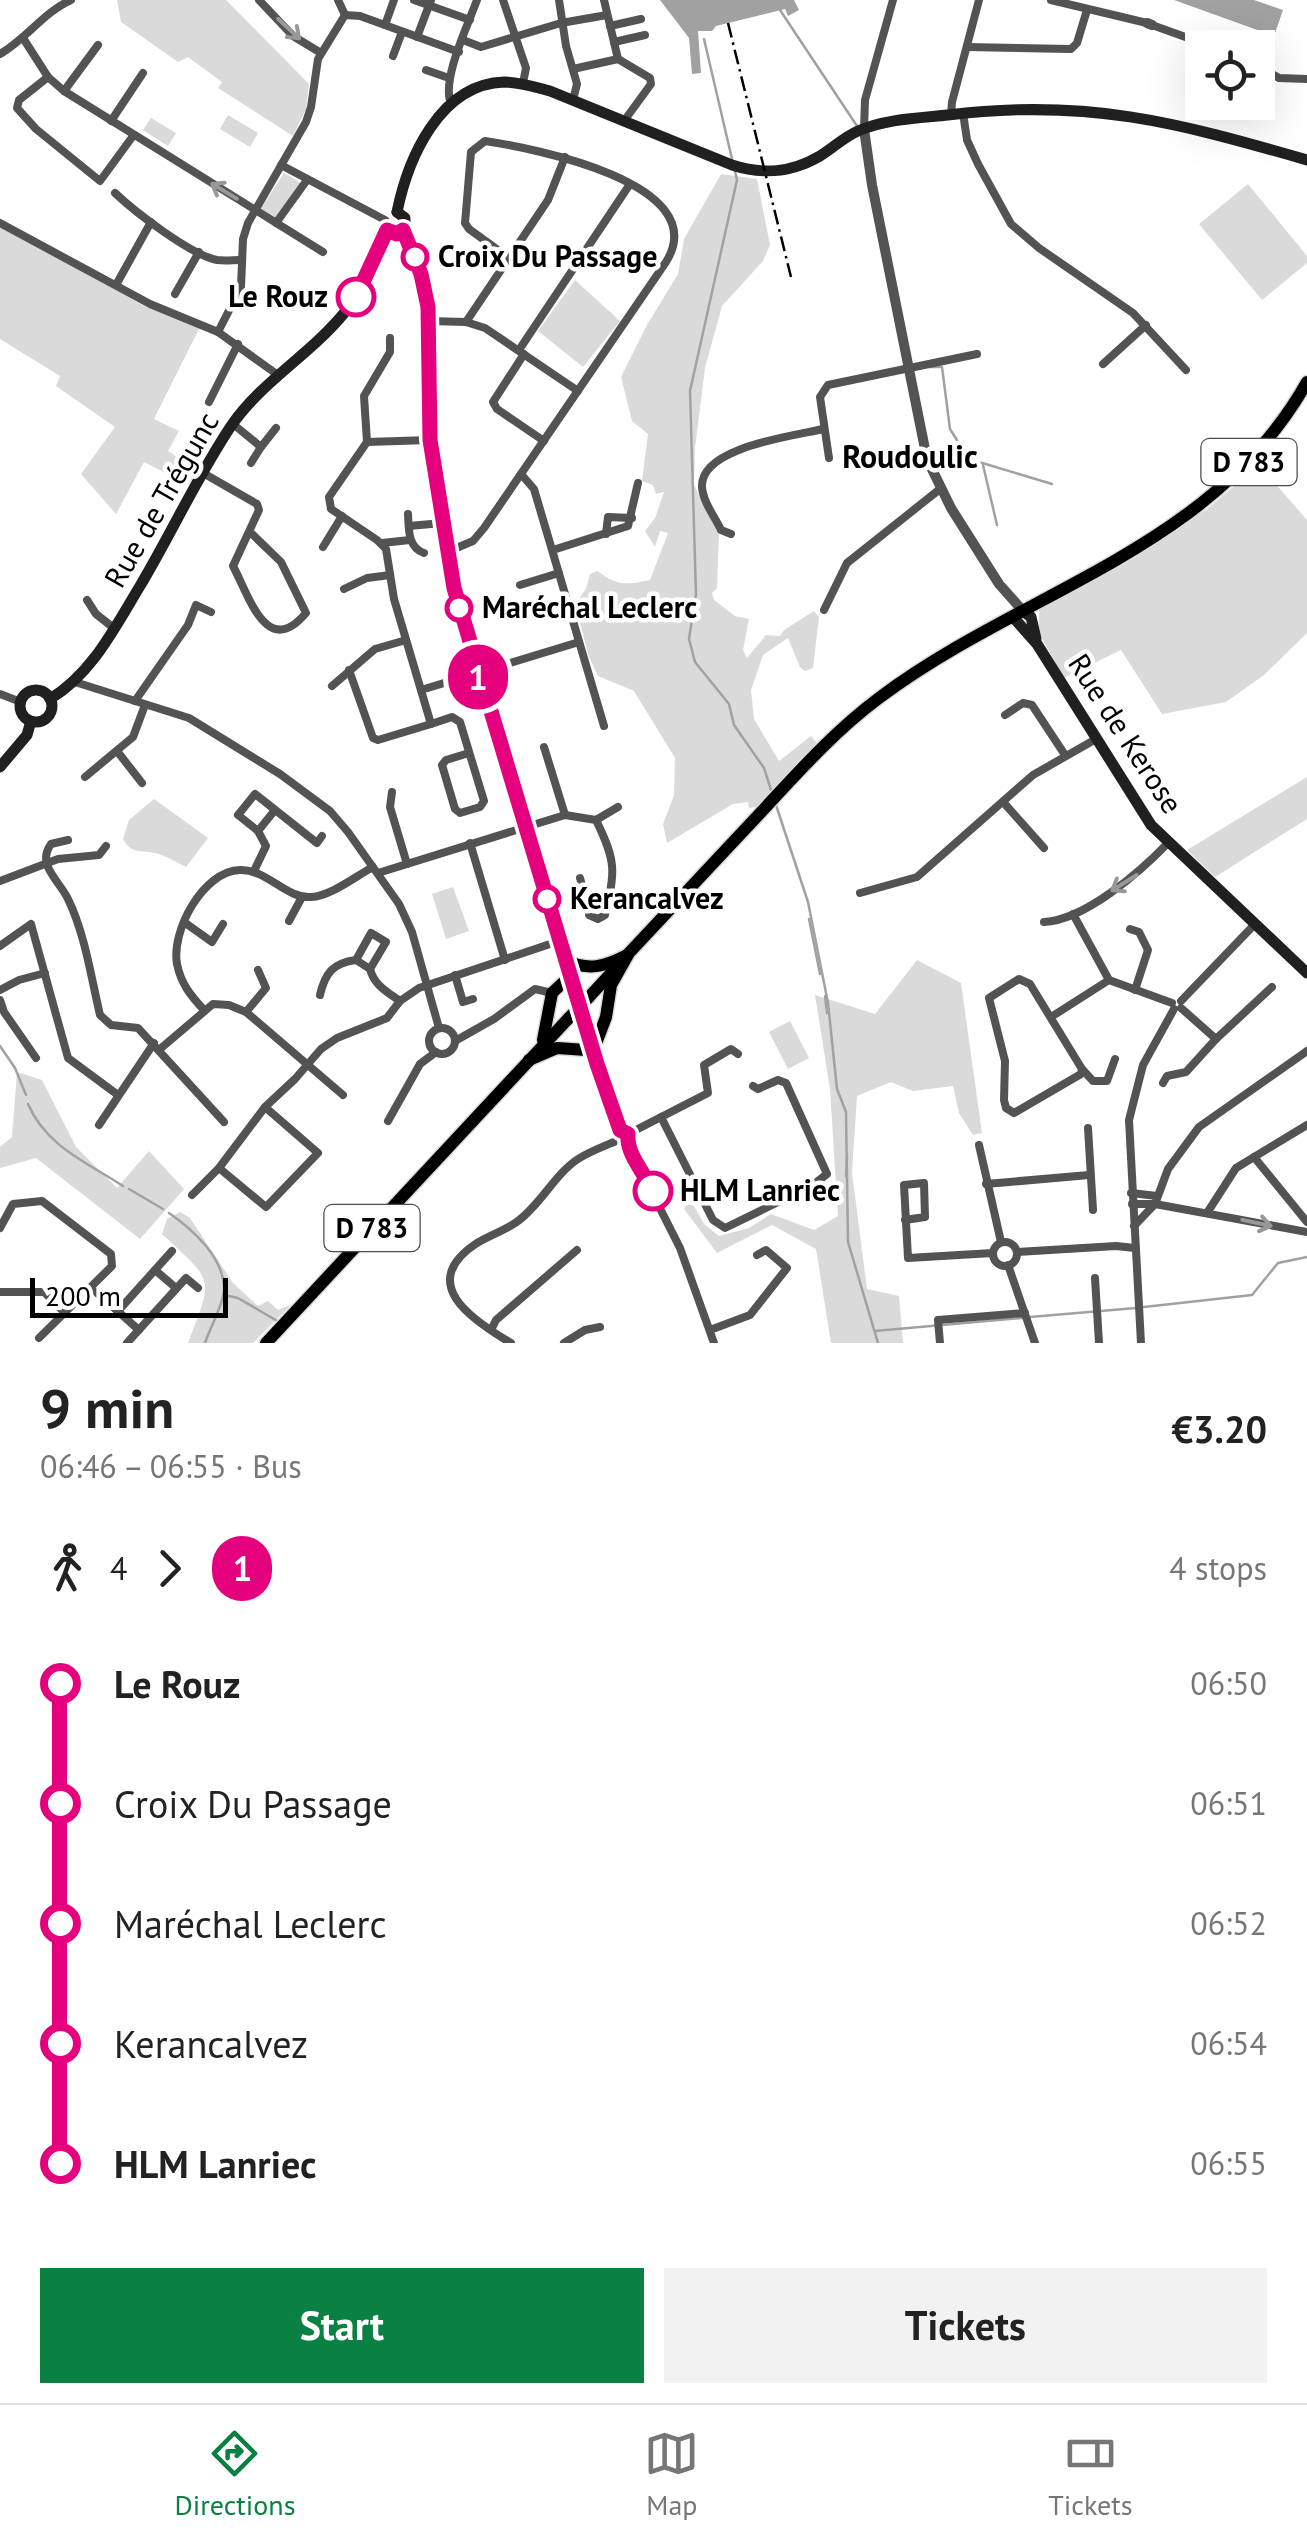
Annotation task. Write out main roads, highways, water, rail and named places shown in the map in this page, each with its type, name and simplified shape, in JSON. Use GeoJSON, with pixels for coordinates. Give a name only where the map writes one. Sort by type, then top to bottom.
{"type":"FeatureCollection","features":[{"type":"Feature","properties":{"kind":"main road"},"geometry":{"type":"LineString","coordinates":[[398,212],[418,152],[431,127],[451,104],[485,86],[524,84],[732,165],[765,172],[802,164],[864,128],[957,114],[1040,108],[1117,112],[1194,127],[1307,160]]}},
{"type":"Feature","properties":{"kind":"main road"},"geometry":{"type":"LineString","coordinates":[[398,212],[406,221],[397,234],[386,225],[391,213],[398,212]]}},
{"type":"Feature","properties":{"kind":"main road","name":"Rue de Trégunc"},"geometry":{"type":"LineString","coordinates":[[50,699],[75,682],[115,629],[233,424],[347,310],[365,284],[386,225]]}},
{"type":"Feature","properties":{"kind":"main road","name":"D 783"},"geometry":{"type":"LineString","coordinates":[[266,1343],[843,728],[907,677],[1188,516],[1242,470],[1274,432],[1307,382]]}},
{"type":"Feature","properties":{"kind":"main road","name":"Rue de Kerose"},"geometry":{"type":"LineString","coordinates":[[1018,614],[1031,617],[1037,644],[1136,804],[1168,843],[1307,973]]}},
{"type":"Feature","properties":{"kind":"main road","name":"Rue de Trégunc"},"geometry":{"type":"LineString","coordinates":[[34,690],[50,699],[49,715],[41,720],[31,721],[23,714],[21,702],[34,690]]}},
{"type":"Feature","properties":{"kind":"main road","name":"Rue de Trégunc"},"geometry":{"type":"LineString","coordinates":[[0,767],[27,735],[31,721]]}},
{"type":"Feature","properties":{"kind":"main road"},"geometry":{"type":"LineString","coordinates":[[564,960],[593,968],[629,954]]}},
{"type":"Feature","properties":{"kind":"main road","name":"D 783"},"geometry":{"type":"LineString","coordinates":[[529,1060],[557,1048],[592,1048],[604,1024],[611,984],[629,954]]}},
{"type":"Feature","properties":{"kind":"main road"},"geometry":{"type":"LineString","coordinates":[[541,1048],[552,993],[570,977]]}},
{"type":"Feature","properties":{"kind":"main road"},"geometry":{"type":"LineString","coordinates":[[587,1030],[604,1024]]}},
{"type":"Feature","properties":{"kind":"waterway"},"geometry":{"type":"LineString","coordinates":[[780,10],[857,126]]}},
{"type":"Feature","properties":{"kind":"waterway"},"geometry":{"type":"LineString","coordinates":[[704,39],[732,159]]}},
{"type":"Feature","properties":{"kind":"waterway"},"geometry":{"type":"LineString","coordinates":[[735,171],[737,180],[690,391],[696,594],[689,639],[695,662],[729,704],[734,725],[764,768],[772,793]]}},
{"type":"Feature","properties":{"kind":"waterway"},"geometry":{"type":"LineString","coordinates":[[929,367],[942,367],[950,429],[969,459],[1052,484]]}},
{"type":"Feature","properties":{"kind":"waterway"},"geometry":{"type":"LineString","coordinates":[[983,465],[997,525]]}},
{"type":"Feature","properties":{"kind":"waterway"},"geometry":{"type":"LineString","coordinates":[[776,805],[808,902],[828,1003],[837,1089],[846,1112],[848,1242],[878,1343]]}},
{"type":"Feature","properties":{"kind":"waterway"},"geometry":{"type":"LineString","coordinates":[[809,919],[820,974]]}},
{"type":"Feature","properties":{"kind":"waterway"},"geometry":{"type":"LineString","coordinates":[[825,996],[827,1013]]}},
{"type":"Feature","properties":{"kind":"waterway"},"geometry":{"type":"LineString","coordinates":[[0,1046],[26,1095]]}},
{"type":"Feature","properties":{"kind":"waterway"},"geometry":{"type":"LineString","coordinates":[[28,1104],[56,1142],[123,1186]]}},
{"type":"Feature","properties":{"kind":"waterway"},"geometry":{"type":"LineString","coordinates":[[846,1176],[847,1158]]}},
{"type":"Feature","properties":{"kind":"waterway"},"geometry":{"type":"LineString","coordinates":[[129,1189],[163,1209]]}},
{"type":"Feature","properties":{"kind":"waterway"},"geometry":{"type":"LineString","coordinates":[[169,1213],[206,1246],[223,1278],[221,1303],[205,1343]]}},
{"type":"Feature","properties":{"kind":"waterway"},"geometry":{"type":"LineString","coordinates":[[1144,1307],[1252,1295],[1278,1263],[1307,1257]]}},
{"type":"Feature","properties":{"kind":"waterway"},"geometry":{"type":"LineString","coordinates":[[224,1295],[238,1298],[279,1322]]}},
{"type":"Feature","properties":{"kind":"waterway"},"geometry":{"type":"LineString","coordinates":[[1030,1317],[1136,1308]]}},
{"type":"Feature","properties":{"kind":"waterway"},"geometry":{"type":"LineString","coordinates":[[875,1331],[1022,1318]]}},
{"type":"Feature","properties":{"kind":"railway"},"geometry":{"type":"LineString","coordinates":[[728,23],[791,277]]}},
{"type":"Feature","properties":{"kind":"place","name":"Croix Du Passage"},"geometry":{"type":"Point","coordinates":[415,257]}},
{"type":"Feature","properties":{"kind":"place","name":"Le Rouz"},"geometry":{"type":"Point","coordinates":[356,297]}},
{"type":"Feature","properties":{"kind":"place","name":"Maréchal Leclerc"},"geometry":{"type":"Point","coordinates":[459,608]}},
{"type":"Feature","properties":{"kind":"place","name":"Kerancalvez"},"geometry":{"type":"Point","coordinates":[547,899]}},
{"type":"Feature","properties":{"kind":"place","name":"HLM Lanriec"},"geometry":{"type":"Point","coordinates":[653,1191]}},
{"type":"Feature","properties":{"kind":"district","name":"Roudoulic"},"geometry":{"type":"Point","coordinates":[910,457]}}]}
